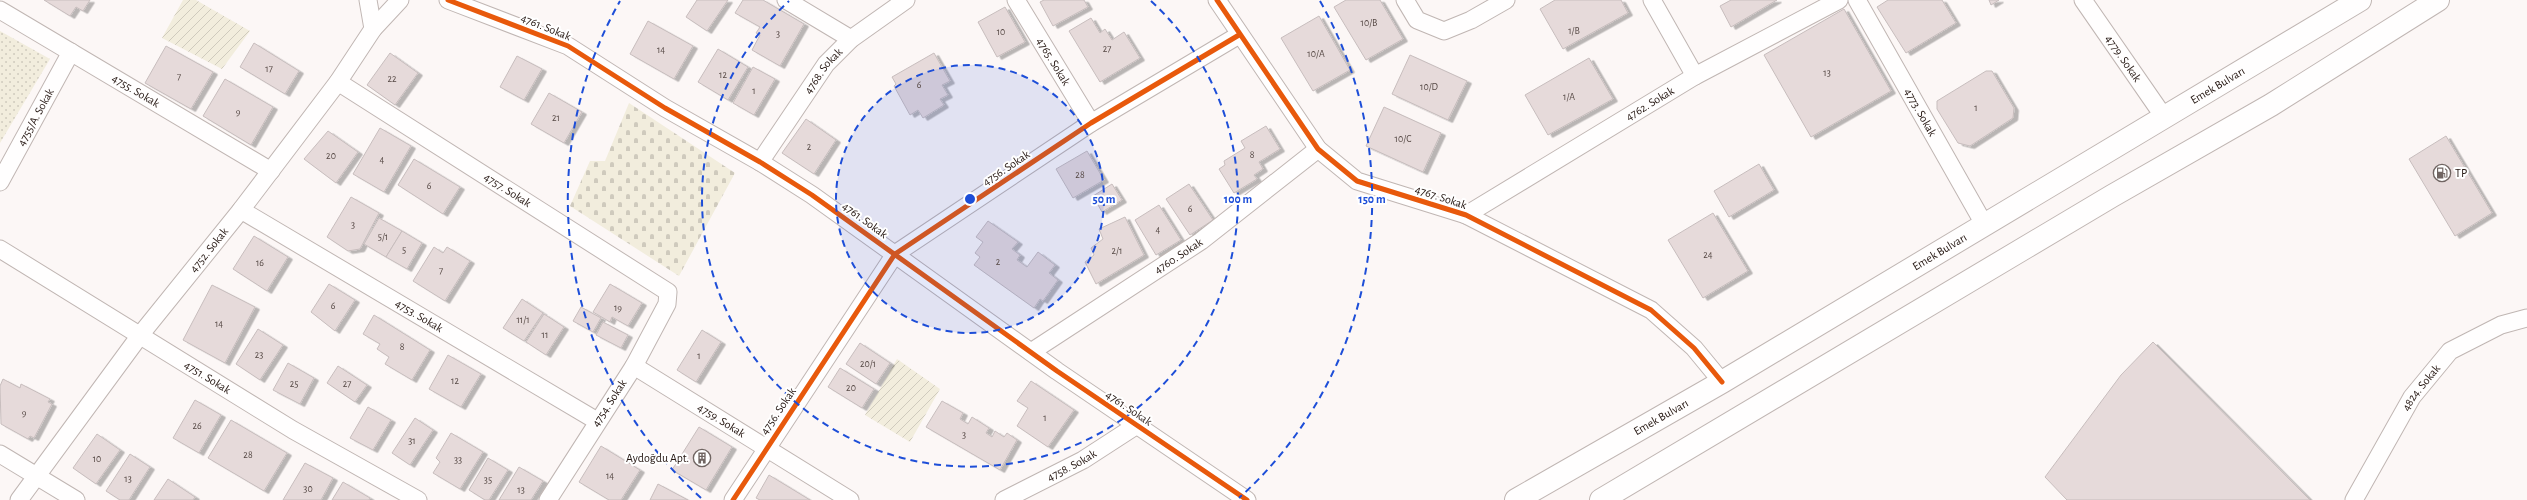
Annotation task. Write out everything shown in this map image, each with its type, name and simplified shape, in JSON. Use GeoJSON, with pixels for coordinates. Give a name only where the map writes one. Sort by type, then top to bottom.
{"type":"FeatureCollection","features":[{"type":"Feature","properties":{"kind":"highway","name":"Emek Bulvarı"},"geometry":{"type":"LineString","coordinates":[[1516,500],[1722,382],[2360,0]]}},
{"type":"Feature","properties":{"kind":"highway"},"geometry":{"type":"LineString","coordinates":[[1601,500],[2112,196],[2271,105],[2438,0]]}},
{"type":"Feature","properties":{"kind":"street"},"geometry":{"type":"LineString","coordinates":[[368,0],[373,29]]}},
{"type":"Feature","properties":{"kind":"street","name":"4752. Sokak"},"geometry":{"type":"LineString","coordinates":[[19,500],[141,334],[271,171],[338,82],[373,29],[400,0]]}},
{"type":"Feature","properties":{"kind":"street","name":"4761. Sokak"},"geometry":{"type":"LineString","coordinates":[[448,0],[568,46],[665,108],[760,162],[812,195],[1031,352],[1247,500]]}},
{"type":"Feature","properties":{"kind":"street"},"geometry":{"type":"LineString","coordinates":[[786,0],[851,39]]}},
{"type":"Feature","properties":{"kind":"street","name":"4768. Sokak"},"geometry":{"type":"LineString","coordinates":[[760,162],[826,64],[851,39],[906,0]]}},
{"type":"Feature","properties":{"kind":"street","name":"4765. Sokak"},"geometry":{"type":"LineString","coordinates":[[1016,0],[1091,123]]}},
{"type":"Feature","properties":{"kind":"street","name":"4767. Sokak"},"geometry":{"type":"LineString","coordinates":[[1217,0],[1239,35],[1318,149],[1357,181],[1466,215],[1650,310],[1694,348],[1722,382]]}},
{"type":"Feature","properties":{"kind":"street"},"geometry":{"type":"LineString","coordinates":[[1405,0],[1418,20],[1444,31],[1471,20],[1506,0]]}},
{"type":"Feature","properties":{"kind":"street"},"geometry":{"type":"LineString","coordinates":[[1652,0],[1695,76]]}},
{"type":"Feature","properties":{"kind":"street","name":"4762. Sokak"},"geometry":{"type":"LineString","coordinates":[[1466,215],[1695,76],[1839,0]]}},
{"type":"Feature","properties":{"kind":"street","name":"4773. Sokak"},"geometry":{"type":"LineString","coordinates":[[1857,0],[1984,224]]}},
{"type":"Feature","properties":{"kind":"street","name":"4779. Sokak"},"geometry":{"type":"LineString","coordinates":[[2083,0],[2164,117]]}},
{"type":"Feature","properties":{"kind":"street","name":"4755. Sokak"},"geometry":{"type":"LineString","coordinates":[[0,10],[271,171]]}},
{"type":"Feature","properties":{"kind":"street","name":"4756. Sokak"},"geometry":{"type":"LineString","coordinates":[[733,500],[766,447],[895,254],[1091,123],[1239,35]]}},
{"type":"Feature","properties":{"kind":"street","name":"4755/A. Sokak"},"geometry":{"type":"LineString","coordinates":[[0,182],[71,52]]}},
{"type":"Feature","properties":{"kind":"street","name":"4757. Sokak"},"geometry":{"type":"LineString","coordinates":[[338,82],[659,285],[668,292],[667,304]]}},
{"type":"Feature","properties":{"kind":"street","name":"4760. Sokak"},"geometry":{"type":"LineString","coordinates":[[1031,352],[1201,241],[1318,149]]}},
{"type":"Feature","properties":{"kind":"street","name":"4753. Sokak"},"geometry":{"type":"LineString","coordinates":[[240,210],[597,421]]}},
{"type":"Feature","properties":{"kind":"street","name":"4751. Sokak"},"geometry":{"type":"LineString","coordinates":[[0,249],[141,334],[293,430],[418,500]]}},
{"type":"Feature","properties":{"kind":"street","name":"4754. Sokak"},"geometry":{"type":"LineString","coordinates":[[548,500],[597,421],[634,366],[667,304]]}},
{"type":"Feature","properties":{"kind":"street","name":"4824. Sokak"},"geometry":{"type":"LineString","coordinates":[[2354,500],[2412,397],[2450,352],[2501,325],[2527,318]]}},
{"type":"Feature","properties":{"kind":"street","name":"4759. Sokak"},"geometry":{"type":"LineString","coordinates":[[634,366],[850,500]]}},
{"type":"Feature","properties":{"kind":"street","name":"4758. Sokak"},"geometry":{"type":"LineString","coordinates":[[1004,500],[1083,460],[1136,425]]}},
{"type":"Feature","properties":{"kind":"street"},"geometry":{"type":"LineString","coordinates":[[0,454],[76,500]]}},
{"type":"Feature","properties":{"kind":"green space"},"geometry":{"type":"Polygon","coordinates":[[[183,0],[196,0],[250,31],[222,69],[162,38],[183,0]]]}},
{"type":"Feature","properties":{"kind":"green space"},"geometry":{"type":"Polygon","coordinates":[[[0,31],[50,59],[0,143],[0,31]]]}},
{"type":"Feature","properties":{"kind":"green space"},"geometry":{"type":"Polygon","coordinates":[[[629,103],[735,173],[679,276],[570,206],[590,161],[605,161],[629,103]]]}},
{"type":"Feature","properties":{"kind":"green space"},"geometry":{"type":"Polygon","coordinates":[[[897,359],[940,389],[910,442],[865,415],[897,359]]]}},
{"type":"Feature","properties":{"kind":"building"},"geometry":{"type":"Polygon","coordinates":[[[44,0],[90,0],[83,11],[76,7],[70,16],[44,0]]]}},
{"type":"Feature","properties":{"kind":"building"},"geometry":{"type":"Polygon","coordinates":[[[697,0],[728,0],[707,31],[686,17],[697,0]]]}},
{"type":"Feature","properties":{"kind":"building"},"geometry":{"type":"Polygon","coordinates":[[[743,0],[763,0],[804,24],[780,66],[752,50],[760,35],[756,33],[760,27],[735,13],[743,0]]]}},
{"type":"Feature","properties":{"kind":"building"},"geometry":{"type":"Polygon","coordinates":[[[1044,0],[1084,0],[1088,7],[1053,26],[1040,2],[1044,0]]]}},
{"type":"Feature","properties":{"kind":"building"},"geometry":{"type":"Polygon","coordinates":[[[1346,0],[1380,0],[1403,39],[1366,60],[1334,7],[1346,0]]]}},
{"type":"Feature","properties":{"kind":"building"},"geometry":{"type":"Polygon","coordinates":[[[1555,0],[1621,0],[1628,13],[1563,49],[1540,9],[1555,0]]]}},
{"type":"Feature","properties":{"kind":"building"},"geometry":{"type":"Polygon","coordinates":[[[1731,0],[1777,0],[1731,27],[1720,6],[1731,0]]]}},
{"type":"Feature","properties":{"kind":"building"},"geometry":{"type":"Polygon","coordinates":[[[1888,0],[1942,0],[1956,23],[1906,53],[1877,7],[1888,0]]]}},
{"type":"Feature","properties":{"kind":"building"},"geometry":{"type":"Polygon","coordinates":[[[1989,0],[1999,0],[1991,5],[1989,0]]]}},
{"type":"Feature","properties":{"kind":"building"},"geometry":{"type":"Polygon","coordinates":[[[1005,7],[1025,42],[997,57],[978,22],[1005,7]]]}},
{"type":"Feature","properties":{"kind":"building"},"geometry":{"type":"Polygon","coordinates":[[[1844,9],[1891,91],[1811,137],[1764,55],[1844,9]]]}},
{"type":"Feature","properties":{"kind":"building"},"geometry":{"type":"Polygon","coordinates":[[[1319,16],[1350,70],[1313,91],[1281,38],[1319,16]]]}},
{"type":"Feature","properties":{"kind":"building"},"geometry":{"type":"Polygon","coordinates":[[[1091,18],[1100,33],[1105,29],[1112,40],[1124,32],[1140,58],[1100,82],[1069,31],[1091,18]]]}},
{"type":"Feature","properties":{"kind":"building"},"geometry":{"type":"Polygon","coordinates":[[[648,21],[693,46],[674,79],[630,54],[648,21]]]}},
{"type":"Feature","properties":{"kind":"building"},"geometry":{"type":"Polygon","coordinates":[[[254,43],[299,71],[285,94],[240,67],[254,43]]]}},
{"type":"Feature","properties":{"kind":"building"},"geometry":{"type":"Polygon","coordinates":[[[166,46],[213,72],[191,109],[145,83],[166,46]]]}},
{"type":"Feature","properties":{"kind":"building"},"geometry":{"type":"Polygon","coordinates":[[[718,49],[748,67],[728,100],[698,82],[718,49]]]}},
{"type":"Feature","properties":{"kind":"building"},"geometry":{"type":"Polygon","coordinates":[[[390,53],[418,73],[395,105],[367,85],[390,53]]]}},
{"type":"Feature","properties":{"kind":"building"},"geometry":{"type":"Polygon","coordinates":[[[934,53],[950,81],[942,85],[948,95],[940,99],[944,105],[923,118],[918,110],[910,115],[894,86],[896,84],[892,77],[934,53]]]}},
{"type":"Feature","properties":{"kind":"building"},"geometry":{"type":"Polygon","coordinates":[[[1410,55],[1467,81],[1448,120],[1392,94],[1410,55]]]}},
{"type":"Feature","properties":{"kind":"building"},"geometry":{"type":"Polygon","coordinates":[[[517,56],[542,69],[524,100],[500,87],[517,56]]]}},
{"type":"Feature","properties":{"kind":"building"},"geometry":{"type":"Polygon","coordinates":[[[1589,58],[1613,99],[1548,135],[1525,95],[1589,58]]]}},
{"type":"Feature","properties":{"kind":"building"},"geometry":{"type":"Polygon","coordinates":[[[753,67],[775,79],[754,115],[733,103],[753,67]]]}},
{"type":"Feature","properties":{"kind":"building"},"geometry":{"type":"Polygon","coordinates":[[[1986,71],[1992,71],[2014,108],[2013,118],[1970,146],[1958,143],[1937,109],[1937,101],[1986,71]]]}},
{"type":"Feature","properties":{"kind":"building"},"geometry":{"type":"Polygon","coordinates":[[[225,79],[273,107],[251,145],[203,116],[225,79]]]}},
{"type":"Feature","properties":{"kind":"building"},"geometry":{"type":"Polygon","coordinates":[[[549,93],[582,112],[564,143],[531,124],[549,93]]]}},
{"type":"Feature","properties":{"kind":"building"},"geometry":{"type":"Polygon","coordinates":[[[1384,107],[1441,133],[1423,172],[1366,146],[1384,107]]]}},
{"type":"Feature","properties":{"kind":"building"},"geometry":{"type":"Polygon","coordinates":[[[806,119],[836,140],[814,174],[782,153],[806,119]]]}},
{"type":"Feature","properties":{"kind":"building"},"geometry":{"type":"Polygon","coordinates":[[[1266,126],[1280,149],[1259,162],[1263,169],[1254,175],[1257,179],[1234,193],[1219,169],[1225,165],[1224,161],[1245,148],[1241,141],[1266,126]]]}},
{"type":"Feature","properties":{"kind":"building"},"geometry":{"type":"Polygon","coordinates":[[[380,128],[411,146],[384,192],[353,174],[380,128]]]}},
{"type":"Feature","properties":{"kind":"building"},"geometry":{"type":"Polygon","coordinates":[[[328,131],[358,152],[336,183],[304,159],[328,131]]]}},
{"type":"Feature","properties":{"kind":"building"},"geometry":{"type":"Polygon","coordinates":[[[2446,136],[2492,213],[2455,236],[2409,159],[2446,136]]]}},
{"type":"Feature","properties":{"kind":"building"},"geometry":{"type":"Polygon","coordinates":[[[1087,151],[1104,180],[1073,198],[1056,169],[1087,151]]]}},
{"type":"Feature","properties":{"kind":"building"},"geometry":{"type":"Polygon","coordinates":[[[414,159],[460,187],[443,214],[398,185],[414,159]]]}},
{"type":"Feature","properties":{"kind":"building"},"geometry":{"type":"Polygon","coordinates":[[[1759,164],[1774,190],[1729,217],[1714,191],[1759,164]]]}},
{"type":"Feature","properties":{"kind":"building"},"geometry":{"type":"Polygon","coordinates":[[[1112,184],[1122,200],[1102,212],[1093,196],[1112,184]]]}},
{"type":"Feature","properties":{"kind":"building"},"geometry":{"type":"Polygon","coordinates":[[[1189,184],[1213,220],[1190,235],[1166,199],[1189,184]]]}},
{"type":"Feature","properties":{"kind":"building"},"geometry":{"type":"Polygon","coordinates":[[[351,197],[379,213],[360,249],[348,251],[327,237],[351,197]]]}},
{"type":"Feature","properties":{"kind":"building"},"geometry":{"type":"Polygon","coordinates":[[[1159,205],[1181,240],[1156,255],[1135,220],[1159,205]]]}},
{"type":"Feature","properties":{"kind":"building"},"geometry":{"type":"Polygon","coordinates":[[[1713,213],[1748,271],[1703,298],[1668,240],[1713,213]]]}},
{"type":"Feature","properties":{"kind":"building"},"geometry":{"type":"Polygon","coordinates":[[[1125,217],[1144,255],[1096,284],[1085,262],[1094,255],[1091,248],[1103,239],[1099,229],[1125,217]]]}},
{"type":"Feature","properties":{"kind":"building"},"geometry":{"type":"Polygon","coordinates":[[[379,218],[402,231],[386,257],[364,244],[379,218]]]}},
{"type":"Feature","properties":{"kind":"building"},"geometry":{"type":"Polygon","coordinates":[[[988,221],[1018,242],[1012,249],[1020,255],[1017,260],[1027,267],[1038,252],[1055,265],[1049,273],[1058,280],[1043,301],[1040,299],[1034,308],[974,265],[980,257],[975,253],[983,242],[976,237],[988,221]]]}},
{"type":"Feature","properties":{"kind":"building"},"geometry":{"type":"Polygon","coordinates":[[[402,231],[422,243],[407,269],[386,257],[402,231]]]}},
{"type":"Feature","properties":{"kind":"building"},"geometry":{"type":"Polygon","coordinates":[[[254,236],[288,257],[267,291],[233,269],[254,236]]]}},
{"type":"Feature","properties":{"kind":"building"},"geometry":{"type":"Polygon","coordinates":[[[434,247],[443,253],[447,247],[470,261],[445,301],[413,281],[434,247]]]}},
{"type":"Feature","properties":{"kind":"building"},"geometry":{"type":"Polygon","coordinates":[[[329,284],[355,300],[335,331],[311,312],[329,284]]]}},
{"type":"Feature","properties":{"kind":"building"},"geometry":{"type":"Polygon","coordinates":[[[610,284],[642,303],[628,326],[612,317],[610,322],[593,312],[610,284]]]}},
{"type":"Feature","properties":{"kind":"building"},"geometry":{"type":"Polygon","coordinates":[[[212,285],[255,307],[225,363],[183,340],[212,285]]]}},
{"type":"Feature","properties":{"kind":"building"},"geometry":{"type":"Polygon","coordinates":[[[522,299],[543,313],[524,341],[503,328],[522,299]]]}},
{"type":"Feature","properties":{"kind":"building"},"geometry":{"type":"Polygon","coordinates":[[[581,307],[601,318],[593,332],[573,321],[581,307]]]}},
{"type":"Feature","properties":{"kind":"building"},"geometry":{"type":"Polygon","coordinates":[[[544,314],[564,327],[546,355],[526,342],[544,314]]]}},
{"type":"Feature","properties":{"kind":"building"},"geometry":{"type":"Polygon","coordinates":[[[374,315],[430,350],[412,380],[385,364],[389,357],[377,349],[380,344],[363,334],[374,315]]]}},
{"type":"Feature","properties":{"kind":"building"},"geometry":{"type":"Polygon","coordinates":[[[603,322],[628,335],[621,348],[596,335],[603,322]]]}},
{"type":"Feature","properties":{"kind":"building"},"geometry":{"type":"Polygon","coordinates":[[[258,329],[283,345],[260,380],[236,364],[258,329]]]}},
{"type":"Feature","properties":{"kind":"building"},"geometry":{"type":"Polygon","coordinates":[[[702,330],[721,342],[696,382],[677,370],[702,330]]]}},
{"type":"Feature","properties":{"kind":"building"},"geometry":{"type":"Polygon","coordinates":[[[2153,342],[2310,500],[2067,500],[2045,477],[2121,375],[2153,342]]]}},
{"type":"Feature","properties":{"kind":"building"},"geometry":{"type":"Polygon","coordinates":[[[860,343],[890,363],[876,384],[846,364],[860,343]]]}},
{"type":"Feature","properties":{"kind":"building"},"geometry":{"type":"Polygon","coordinates":[[[448,355],[481,374],[461,407],[429,389],[448,355]]]}},
{"type":"Feature","properties":{"kind":"building"},"geometry":{"type":"Polygon","coordinates":[[[288,363],[314,378],[300,404],[273,390],[288,363]]]}},
{"type":"Feature","properties":{"kind":"building"},"geometry":{"type":"Polygon","coordinates":[[[338,366],[367,385],[355,402],[327,383],[338,366]]]}},
{"type":"Feature","properties":{"kind":"building"},"geometry":{"type":"Polygon","coordinates":[[[840,368],[874,389],[862,408],[828,387],[840,368]]]}},
{"type":"Feature","properties":{"kind":"building"},"geometry":{"type":"Polygon","coordinates":[[[3,379],[20,388],[21,384],[50,399],[48,402],[52,404],[34,438],[30,436],[28,439],[1,424],[0,386],[3,379]]]}},
{"type":"Feature","properties":{"kind":"building"},"geometry":{"type":"Polygon","coordinates":[[[1031,381],[1074,410],[1048,447],[1017,426],[1028,408],[1017,401],[1031,381]]]}},
{"type":"Feature","properties":{"kind":"building"},"geometry":{"type":"Polygon","coordinates":[[[195,400],[221,415],[199,453],[173,438],[195,400]]]}},
{"type":"Feature","properties":{"kind":"building"},"geometry":{"type":"Polygon","coordinates":[[[942,401],[963,413],[960,419],[968,424],[972,417],[989,428],[986,433],[992,437],[995,431],[1004,437],[1007,433],[1017,440],[1000,470],[926,427],[942,401]]]}},
{"type":"Feature","properties":{"kind":"building"},"geometry":{"type":"Polygon","coordinates":[[[368,407],[391,420],[373,450],[350,438],[368,407]]]}},
{"type":"Feature","properties":{"kind":"building"},"geometry":{"type":"Polygon","coordinates":[[[415,418],[433,430],[410,465],[392,453],[415,418]]]}},
{"type":"Feature","properties":{"kind":"building"},"geometry":{"type":"Polygon","coordinates":[[[231,420],[287,453],[264,491],[208,458],[231,420]]]}},
{"type":"Feature","properties":{"kind":"building","name":"Aydoğdu Apt."},"geometry":{"type":"Polygon","coordinates":[[[699,427],[732,447],[706,490],[672,470],[699,427]]]}},
{"type":"Feature","properties":{"kind":"building"},"geometry":{"type":"Polygon","coordinates":[[[451,433],[483,452],[460,489],[433,473],[440,462],[436,458],[451,433]]]}},
{"type":"Feature","properties":{"kind":"building"},"geometry":{"type":"Polygon","coordinates":[[[97,434],[120,450],[96,484],[73,468],[97,434]]]}},
{"type":"Feature","properties":{"kind":"building"},"geometry":{"type":"Polygon","coordinates":[[[601,446],[640,470],[621,500],[609,500],[579,482],[601,446]]]}},
{"type":"Feature","properties":{"kind":"building"},"geometry":{"type":"Polygon","coordinates":[[[130,454],[150,467],[129,500],[120,500],[106,491],[130,454]]]}},
{"type":"Feature","properties":{"kind":"building"},"geometry":{"type":"Polygon","coordinates":[[[488,458],[508,470],[489,500],[485,500],[469,490],[488,458]]]}},
{"type":"Feature","properties":{"kind":"building"},"geometry":{"type":"Polygon","coordinates":[[[305,463],[333,478],[321,500],[283,500],[305,463]]]}},
{"type":"Feature","properties":{"kind":"building"},"geometry":{"type":"Polygon","coordinates":[[[519,467],[543,481],[531,500],[499,500],[519,467]]]}},
{"type":"Feature","properties":{"kind":"building"},"geometry":{"type":"Polygon","coordinates":[[[769,475],[810,500],[760,500],[756,498],[769,475]]]}},
{"type":"Feature","properties":{"kind":"building"},"geometry":{"type":"Polygon","coordinates":[[[168,479],[195,497],[193,500],[154,500],[168,479]]]}},
{"type":"Feature","properties":{"kind":"building"},"geometry":{"type":"Polygon","coordinates":[[[343,482],[370,498],[369,500],[332,500],[343,482]]]}},
{"type":"Feature","properties":{"kind":"building"},"geometry":{"type":"Polygon","coordinates":[[[658,484],[688,500],[650,500],[658,484]]]}},
{"type":"Feature","properties":{"kind":"cycle path"},"geometry":{"type":"LineString","coordinates":[[448,0],[568,46],[665,108],[760,162],[812,195],[1057,371],[1247,500]]}},
{"type":"Feature","properties":{"kind":"cycle path"},"geometry":{"type":"LineString","coordinates":[[1217,0],[1318,149],[1357,181],[1466,215],[1651,310],[1694,348],[1722,382]]}},
{"type":"Feature","properties":{"kind":"cycle path"},"geometry":{"type":"LineString","coordinates":[[733,500],[895,254],[1091,123],[1239,35]]}},
{"type":"Feature","properties":{"kind":"place","name":"TP"},"geometry":{"type":"Point","coordinates":[2442,173]}},
{"type":"Feature","properties":{"kind":"place","name":"Aydoğdu Apt."},"geometry":{"type":"Point","coordinates":[702,458]}}]}
